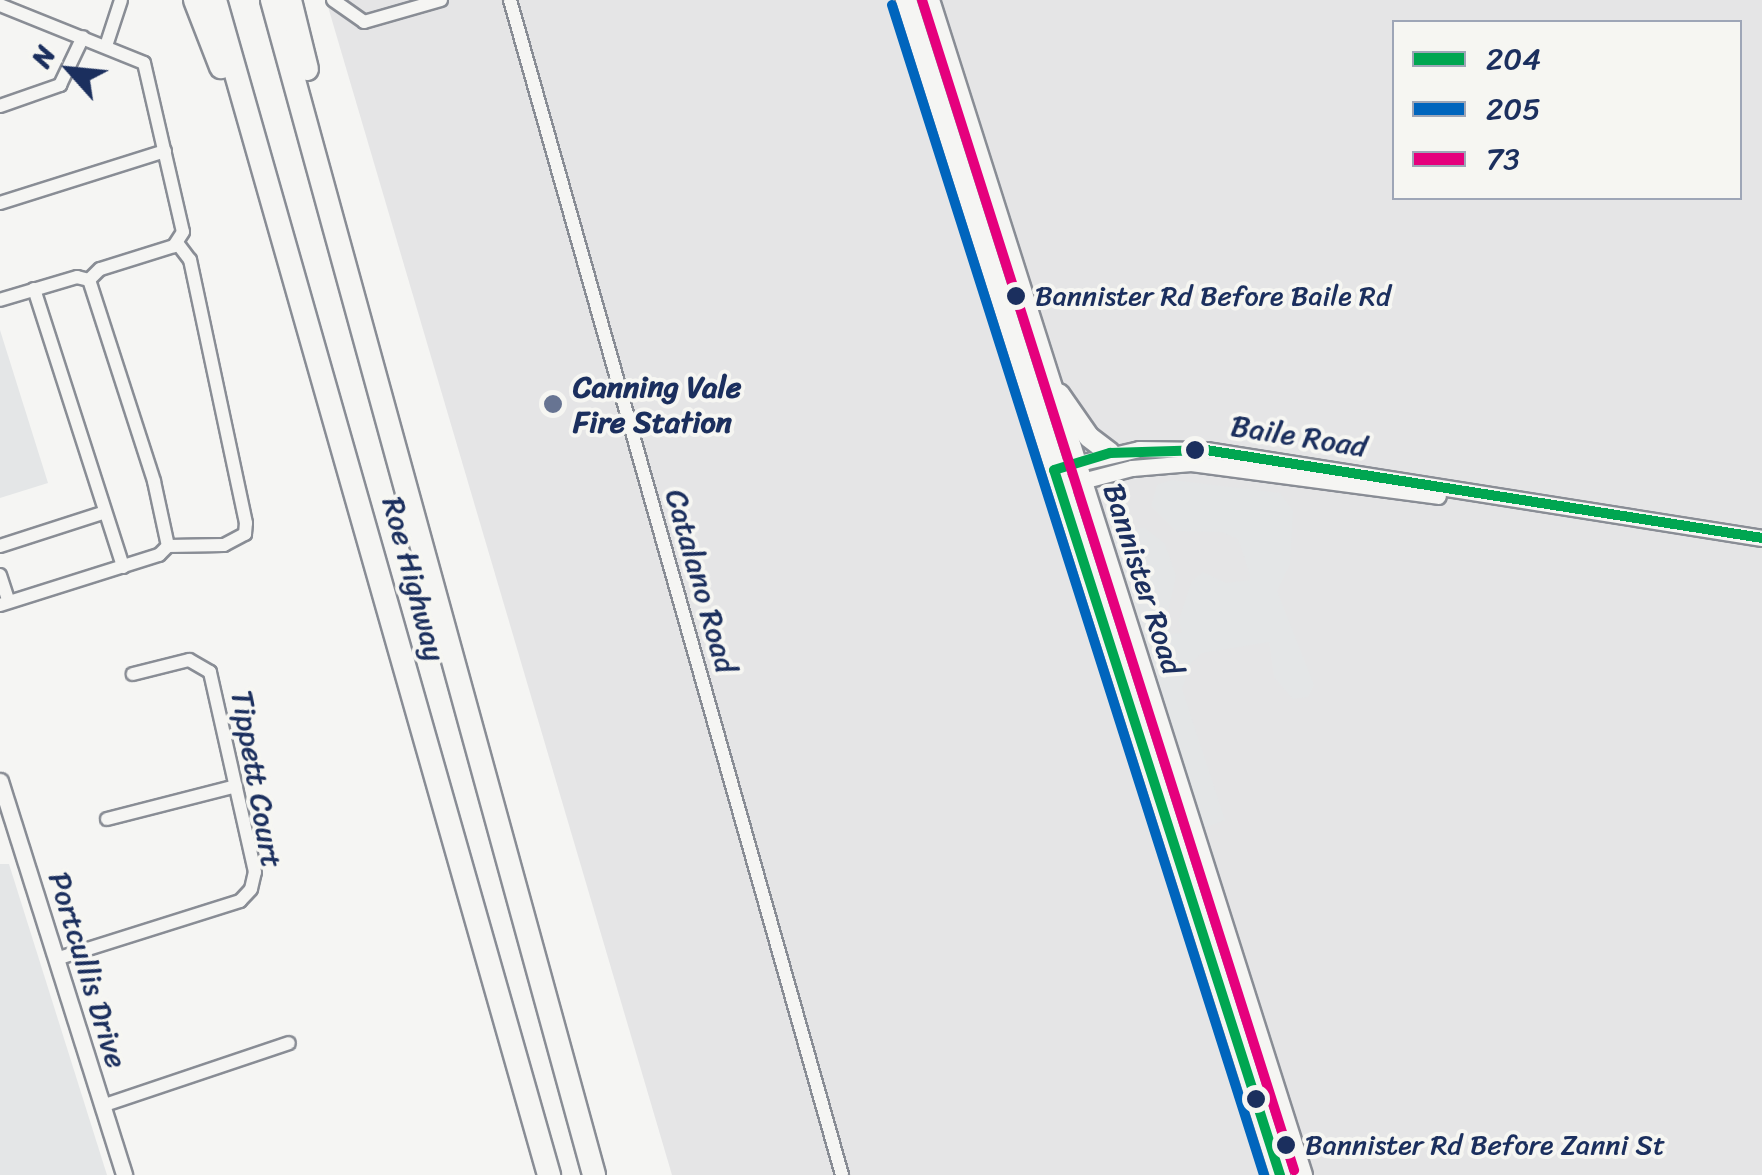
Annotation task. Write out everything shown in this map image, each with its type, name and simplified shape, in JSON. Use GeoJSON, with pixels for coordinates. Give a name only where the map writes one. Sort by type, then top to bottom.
{"type":"FeatureCollection","features":[{"type":"Feature","properties":{"kind":"highway"},"geometry":{"type":"LineString","coordinates":[[195,0],[258,184],[298,276]]}},
{"type":"Feature","properties":{"kind":"highway","name":"Roe Highway"},"geometry":{"type":"LineString","coordinates":[[215,0],[298,276],[549,1175]]}},
{"type":"Feature","properties":{"kind":"highway","name":"Roe Highway"},"geometry":{"type":"LineString","coordinates":[[272,0],[594,1175]]}},
{"type":"Feature","properties":{"kind":"highway"},"geometry":{"type":"LineString","coordinates":[[290,0],[366,336]]}},
{"type":"Feature","properties":{"kind":"main road","name":"Bannister Road"},"geometry":{"type":"LineString","coordinates":[[906,0],[1302,1175]]}},
{"type":"Feature","properties":{"kind":"main road","name":"Bannister Road"},"geometry":{"type":"LineString","coordinates":[[929,0],[1047,376],[1067,475],[1280,1175]]}},
{"type":"Feature","properties":{"kind":"main road"},"geometry":{"type":"LineString","coordinates":[[1047,376],[1089,437],[1110,453]]}},
{"type":"Feature","properties":{"kind":"street"},"geometry":{"type":"LineString","coordinates":[[106,46],[121,0]]}},
{"type":"Feature","properties":{"kind":"street"},"geometry":{"type":"LineString","coordinates":[[333,0],[364,22],[440,0]]}},
{"type":"Feature","properties":{"kind":"street","name":"Catalano Road"},"geometry":{"type":"LineString","coordinates":[[510,0],[842,1175]]}},
{"type":"Feature","properties":{"kind":"street"},"geometry":{"type":"LineString","coordinates":[[0,5],[144,63],[183,232],[178,244],[100,269],[89,280]]}},
{"type":"Feature","properties":{"kind":"street"},"geometry":{"type":"LineString","coordinates":[[0,106],[60,85],[83,38]]}},
{"type":"Feature","properties":{"kind":"street"},"geometry":{"type":"LineString","coordinates":[[0,203],[165,151]]}},
{"type":"Feature","properties":{"kind":"street"},"geometry":{"type":"LineString","coordinates":[[0,575],[4,604],[123,566],[168,546],[224,545],[246,534],[190,260],[178,244]]}},
{"type":"Feature","properties":{"kind":"street"},"geometry":{"type":"LineString","coordinates":[[0,300],[77,276],[89,280]]}},
{"type":"Feature","properties":{"kind":"street"},"geometry":{"type":"LineString","coordinates":[[89,280],[168,546]]}},
{"type":"Feature","properties":{"kind":"street"},"geometry":{"type":"LineString","coordinates":[[34,289],[123,566]]}},
{"type":"Feature","properties":{"kind":"street","name":"Baile Road"},"geometry":{"type":"LineString","coordinates":[[1067,475],[1110,453],[1187,448],[1331,477],[1762,538]]}},
{"type":"Feature","properties":{"kind":"street","name":"Baile Road"},"geometry":{"type":"LineString","coordinates":[[1067,475],[1190,463],[1306,473]]}},
{"type":"Feature","properties":{"kind":"street"},"geometry":{"type":"LineString","coordinates":[[0,546],[105,512]]}},
{"type":"Feature","properties":{"kind":"street","name":"Tippett Court"},"geometry":{"type":"LineString","coordinates":[[56,959],[240,901],[255,872],[205,666],[189,660],[133,674]]}},
{"type":"Feature","properties":{"kind":"street","name":"Portcullis Drive"},"geometry":{"type":"LineString","coordinates":[[0,781],[124,1175]]}},
{"type":"Feature","properties":{"kind":"street"},"geometry":{"type":"LineString","coordinates":[[107,819],[236,786]]}},
{"type":"Feature","properties":{"kind":"street"},"geometry":{"type":"LineString","coordinates":[[102,1106],[288,1042]]}},
{"type":"Feature","properties":{"kind":"shaded area"},"geometry":{"type":"Polygon","coordinates":[[[326,0],[1762,0],[1762,1175],[672,1175],[326,0]]]}},
{"type":"Feature","properties":{"kind":"shaded area"},"geometry":{"type":"Polygon","coordinates":[[[0,330],[48,483],[0,498],[0,330]]]}},
{"type":"Feature","properties":{"kind":"shaded area"},"geometry":{"type":"Polygon","coordinates":[[[1172,480],[1280,493],[1293,511],[1290,564],[1277,591],[1314,685],[1308,697],[1293,699],[1274,677],[1269,642],[1202,653],[1191,663],[1182,689],[1225,820],[1204,828],[1108,536],[1117,529],[1145,528],[1165,544],[1176,576],[1166,620],[1171,634],[1182,633],[1179,620],[1192,581],[1203,572],[1226,583],[1250,580],[1250,574],[1238,539],[1222,532],[1176,531],[1151,506],[1157,485],[1172,480]]]}},
{"type":"Feature","properties":{"kind":"shaded area"},"geometry":{"type":"Polygon","coordinates":[[[0,864],[9,864],[107,1175],[0,1175],[0,864]]]}},
{"type":"Feature","properties":{"kind":"transit line","name":"73"},"geometry":{"type":"LineString","coordinates":[[922,0],[1294,1170]]}},
{"type":"Feature","properties":{"kind":"transit line","name":"205"},"geometry":{"type":"LineString","coordinates":[[892,5],[1264,1175]]}},
{"type":"Feature","properties":{"kind":"transit line","name":"204"},"geometry":{"type":"LineString","coordinates":[[1280,1175],[1054,470],[1110,453],[1206,450],[1762,538]]}},
{"type":"Feature","properties":{"kind":"place","name":"Bannister Rd Before Baile Rd"},"geometry":{"type":"Point","coordinates":[1016,296]}},
{"type":"Feature","properties":{"kind":"place","name":"Canning Vale Fire Station"},"geometry":{"type":"Point","coordinates":[553,404]}},
{"type":"Feature","properties":{"kind":"place","name":"Bannister Rd Before Zanni St"},"geometry":{"type":"Point","coordinates":[1286,1145]}}]}
